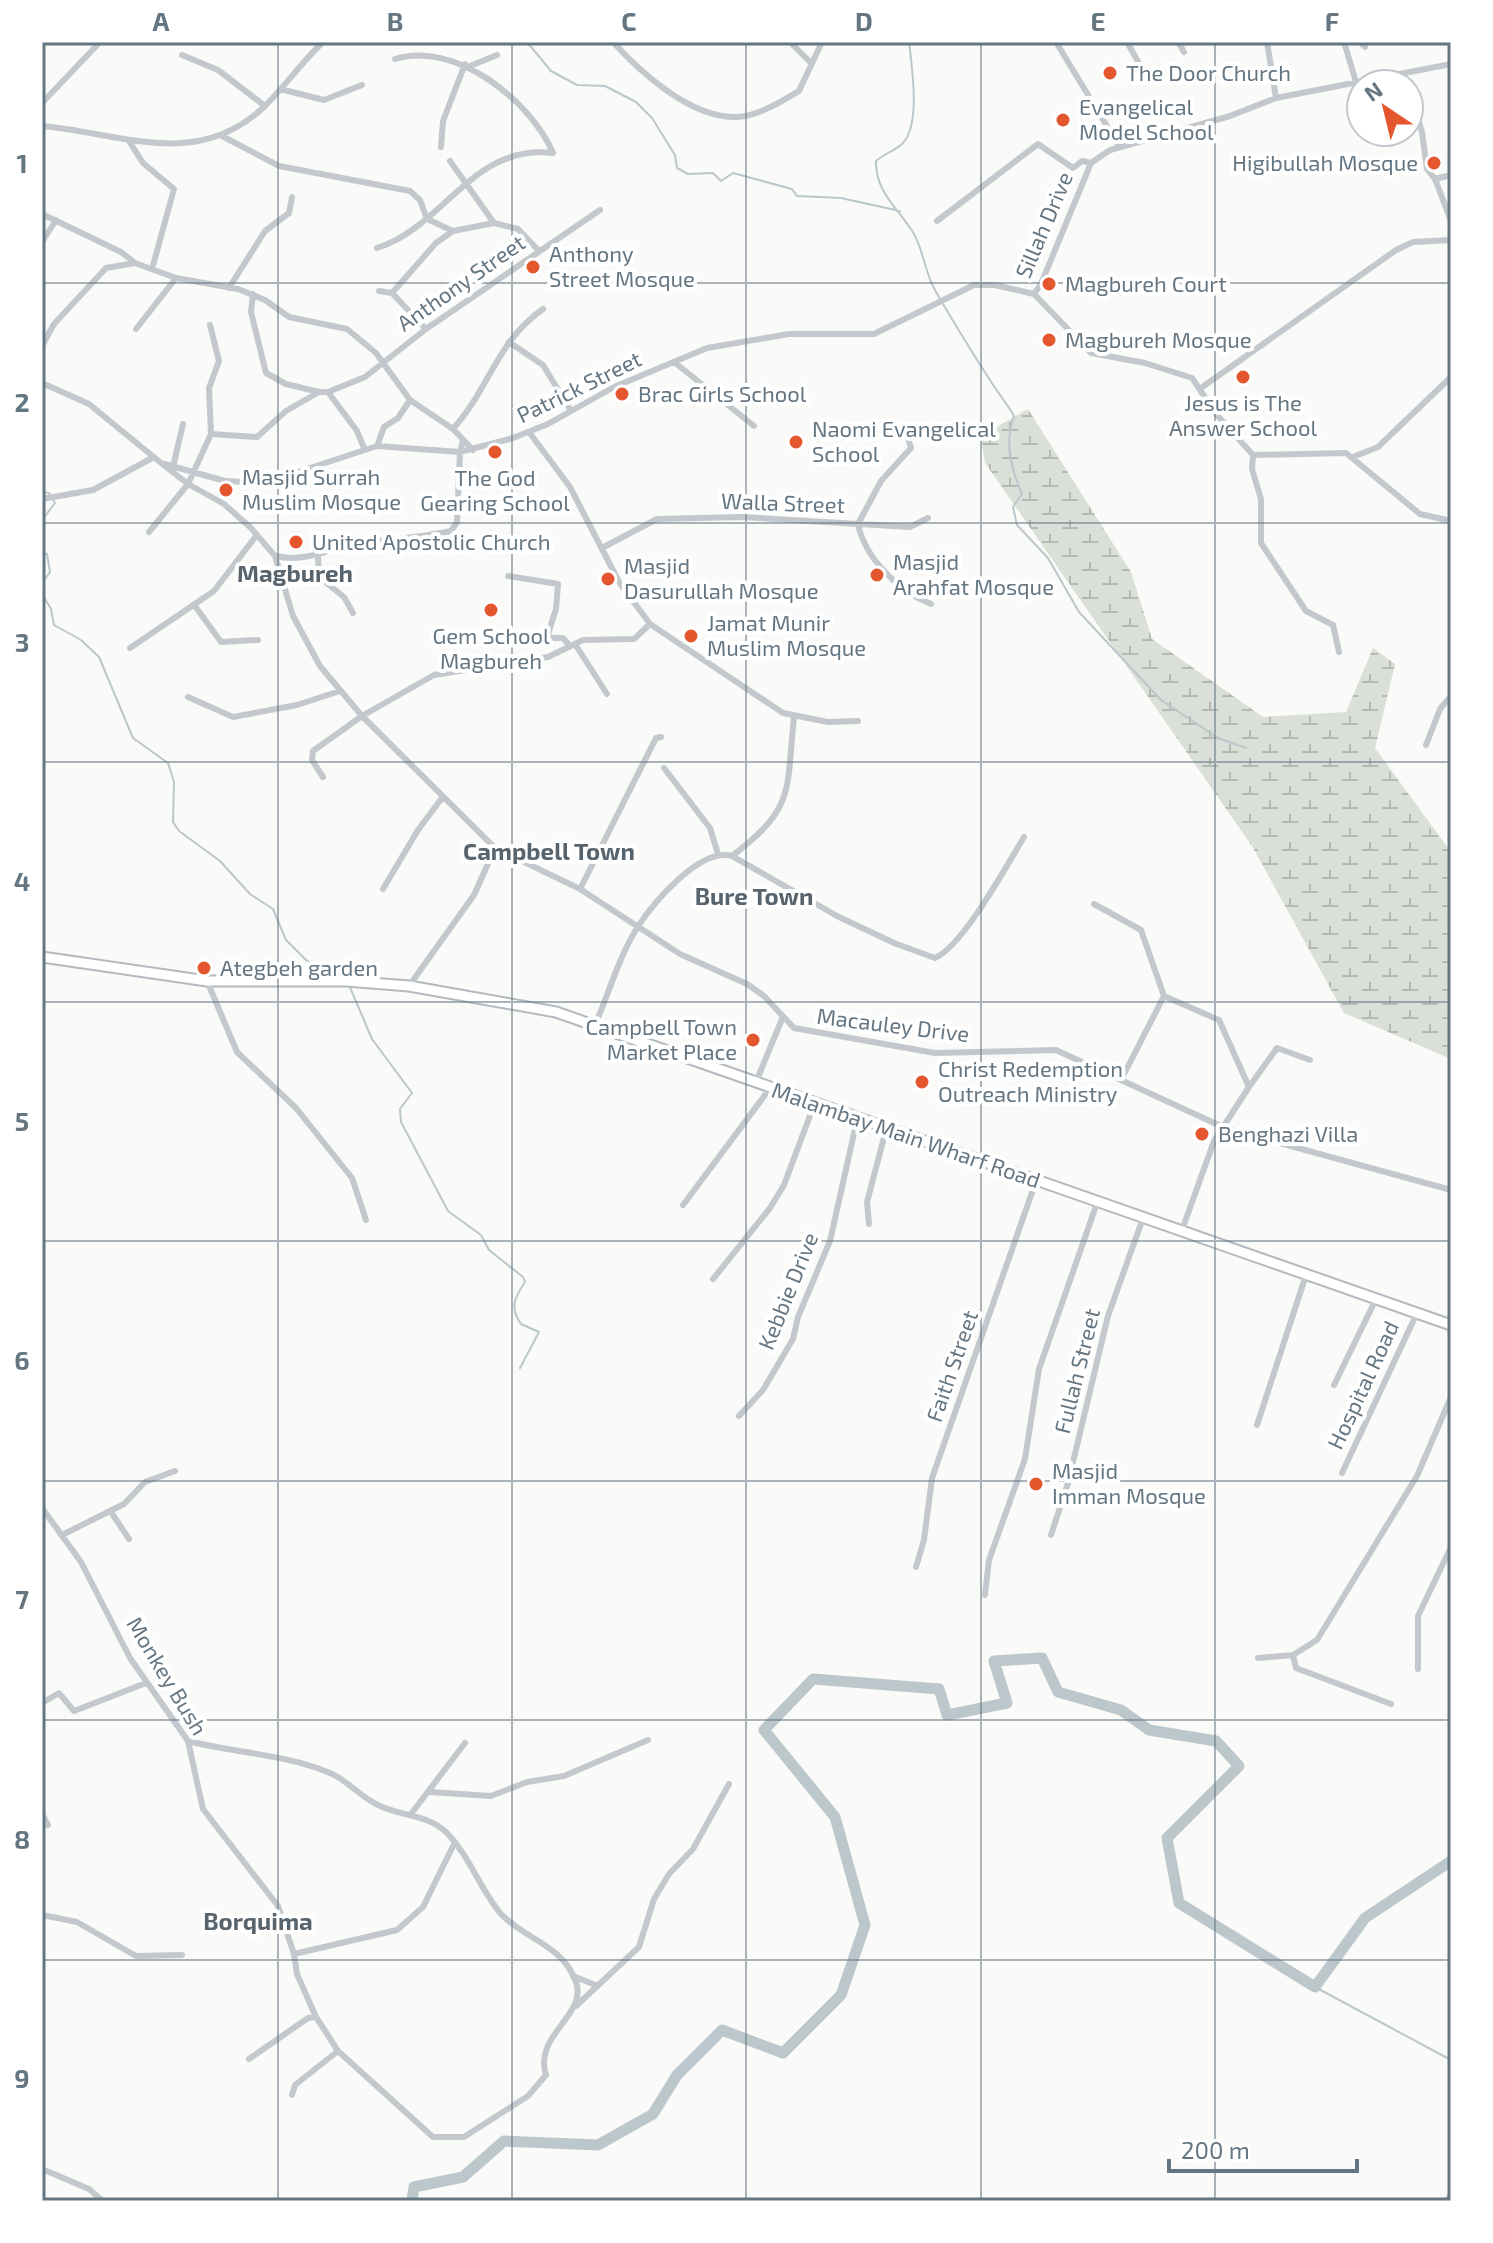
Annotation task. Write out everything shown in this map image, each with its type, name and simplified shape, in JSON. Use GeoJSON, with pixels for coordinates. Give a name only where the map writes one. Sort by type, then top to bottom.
{"type":"FeatureCollection","features":[{"type":"Feature","properties":{"kind":"street"},"geometry":{"type":"LineString","coordinates":[[42,103],[100,42]]}},
{"type":"Feature","properties":{"kind":"street"},"geometry":{"type":"LineString","coordinates":[[42,126],[129,141],[176,145],[222,136],[265,106],[323,42]]}},
{"type":"Feature","properties":{"kind":"street"},"geometry":{"type":"LineString","coordinates":[[613,42],[661,89],[728,116],[747,116],[799,91],[822,42]]}},
{"type":"Feature","properties":{"kind":"street"},"geometry":{"type":"LineString","coordinates":[[1025,42],[1036,42]]}},
{"type":"Feature","properties":{"kind":"street"},"geometry":{"type":"LineString","coordinates":[[1056,42],[1119,146]]}},
{"type":"Feature","properties":{"kind":"street"},"geometry":{"type":"LineString","coordinates":[[1127,42],[1145,74]]}},
{"type":"Feature","properties":{"kind":"street"},"geometry":{"type":"LineString","coordinates":[[1178,42],[1184,52]]}},
{"type":"Feature","properties":{"kind":"street"},"geometry":{"type":"LineString","coordinates":[[1267,42],[1276,98]]}},
{"type":"Feature","properties":{"kind":"street"},"geometry":{"type":"LineString","coordinates":[[1344,42],[1352,68]]}},
{"type":"Feature","properties":{"kind":"street"},"geometry":{"type":"LineString","coordinates":[[793,45],[811,63]]}},
{"type":"Feature","properties":{"kind":"street"},"geometry":{"type":"LineString","coordinates":[[182,55],[218,70],[265,106]]}},
{"type":"Feature","properties":{"kind":"street"},"geometry":{"type":"LineString","coordinates":[[377,248],[404,236],[427,219],[465,182],[501,159],[535,151],[553,153],[537,121],[468,65],[415,55],[395,59]]}},
{"type":"Feature","properties":{"kind":"street"},"geometry":{"type":"LineString","coordinates":[[441,147],[443,121],[468,65],[497,55]]}},
{"type":"Feature","properties":{"kind":"street","name":"Sillah Drive"},"geometry":{"type":"LineString","coordinates":[[1425,71],[1451,65]]}},
{"type":"Feature","properties":{"kind":"street","name":"Sillah Drive"},"geometry":{"type":"LineString","coordinates":[[1034,294],[1041,284],[1091,163],[1119,146],[1230,116],[1276,98],[1345,84]]}},
{"type":"Feature","properties":{"kind":"street"},"geometry":{"type":"LineString","coordinates":[[280,89],[324,100],[362,85]]}},
{"type":"Feature","properties":{"kind":"street"},"geometry":{"type":"LineString","coordinates":[[222,136],[279,166],[410,191],[420,200],[427,219],[453,231]]}},
{"type":"Feature","properties":{"kind":"street"},"geometry":{"type":"LineString","coordinates":[[129,141],[137,157],[174,189],[152,269]]}},
{"type":"Feature","properties":{"kind":"street"},"geometry":{"type":"LineString","coordinates":[[937,221],[1038,144],[1073,168],[1082,161],[1091,163]]}},
{"type":"Feature","properties":{"kind":"street"},"geometry":{"type":"LineString","coordinates":[[1424,148],[1427,169],[1435,179],[1451,221]]}},
{"type":"Feature","properties":{"kind":"street"},"geometry":{"type":"LineString","coordinates":[[450,161],[494,223]]}},
{"type":"Feature","properties":{"kind":"street"},"geometry":{"type":"LineString","coordinates":[[1435,179],[1451,175]]}},
{"type":"Feature","properties":{"kind":"street"},"geometry":{"type":"LineString","coordinates":[[229,288],[265,231],[289,213],[292,197]]}},
{"type":"Feature","properties":{"kind":"street","name":"Anthony Street"},"geometry":{"type":"LineString","coordinates":[[328,392],[365,377],[426,329],[600,210]]}},
{"type":"Feature","properties":{"kind":"street"},"geometry":{"type":"LineString","coordinates":[[42,214],[121,252],[135,263],[176,278],[253,294],[289,317],[347,329],[383,361],[410,400],[453,429],[473,450]]}},
{"type":"Feature","properties":{"kind":"street"},"geometry":{"type":"LineString","coordinates":[[42,242],[56,220]]}},
{"type":"Feature","properties":{"kind":"street"},"geometry":{"type":"LineString","coordinates":[[392,293],[430,249],[453,231],[494,223],[518,229],[538,250]]}},
{"type":"Feature","properties":{"kind":"street"},"geometry":{"type":"LineString","coordinates":[[1201,388],[1396,250],[1413,242],[1451,240]]}},
{"type":"Feature","properties":{"kind":"street"},"geometry":{"type":"LineString","coordinates":[[42,346],[54,324],[106,268],[135,263]]}},
{"type":"Feature","properties":{"kind":"street"},"geometry":{"type":"LineString","coordinates":[[136,329],[176,278]]}},
{"type":"Feature","properties":{"kind":"street","name":"Patrick Street"},"geometry":{"type":"LineString","coordinates":[[161,463],[225,481],[264,483],[328,464],[364,448],[473,450],[529,432],[707,348],[789,334],[874,334],[980,285],[1034,294]]}},
{"type":"Feature","properties":{"kind":"street"},"geometry":{"type":"LineString","coordinates":[[379,291],[392,293],[426,329]]}},
{"type":"Feature","properties":{"kind":"street"},"geometry":{"type":"LineString","coordinates":[[253,294],[251,312],[266,373],[286,384],[328,392],[357,431],[364,448]]}},
{"type":"Feature","properties":{"kind":"street"},"geometry":{"type":"LineString","coordinates":[[1034,294],[1091,353],[1179,372],[1192,378],[1201,388],[1217,415],[1253,455],[1252,469],[1261,499],[1261,543],[1306,611],[1333,625],[1339,652]]}},
{"type":"Feature","properties":{"kind":"street"},"geometry":{"type":"LineString","coordinates":[[453,429],[475,400],[520,326],[543,309]]}},
{"type":"Feature","properties":{"kind":"street"},"geometry":{"type":"LineString","coordinates":[[149,532],[188,484],[211,434],[209,388],[219,361],[210,325]]}},
{"type":"Feature","properties":{"kind":"street"},"geometry":{"type":"LineString","coordinates":[[509,342],[543,365],[571,411]]}},
{"type":"Feature","properties":{"kind":"street"},"geometry":{"type":"LineString","coordinates":[[674,362],[754,426]]}},
{"type":"Feature","properties":{"kind":"street"},"geometry":{"type":"LineString","coordinates":[[1353,457],[1378,447],[1451,377]]}},
{"type":"Feature","properties":{"kind":"street","name":"Macauley Drive"},"geometry":{"type":"LineString","coordinates":[[42,383],[89,404],[188,484],[224,504],[256,536],[275,556],[306,645],[340,691],[442,798],[495,848],[580,889],[680,954],[747,984],[764,996],[782,1019],[807,1032],[935,1053],[1048,1048],[1225,1128],[1451,1190]]}},
{"type":"Feature","properties":{"kind":"street"},"geometry":{"type":"LineString","coordinates":[[211,434],[257,437],[286,411],[319,392]]}},
{"type":"Feature","properties":{"kind":"street"},"geometry":{"type":"LineString","coordinates":[[377,446],[384,427],[398,418],[410,400]]}},
{"type":"Feature","properties":{"kind":"street"},"geometry":{"type":"LineString","coordinates":[[173,467],[183,424]]}},
{"type":"Feature","properties":{"kind":"street"},"geometry":{"type":"LineString","coordinates":[[904,425],[911,448],[881,481],[858,524],[910,527],[928,518]]}},
{"type":"Feature","properties":{"kind":"street"},"geometry":{"type":"LineString","coordinates":[[529,432],[570,487],[632,603],[650,624],[770,707],[794,717],[858,721]]}},
{"type":"Feature","properties":{"kind":"street"},"geometry":{"type":"LineString","coordinates":[[275,556],[296,560],[352,544],[416,539],[451,531],[457,522],[463,440]]}},
{"type":"Feature","properties":{"kind":"street"},"geometry":{"type":"LineString","coordinates":[[1253,455],[1302,456],[1336,451],[1353,457],[1391,493],[1420,514],[1451,521]]}},
{"type":"Feature","properties":{"kind":"street"},"geometry":{"type":"LineString","coordinates":[[42,499],[79,494],[154,457]]}},
{"type":"Feature","properties":{"kind":"street","name":"Walla Street"},"geometry":{"type":"LineString","coordinates":[[602,548],[657,519],[742,517],[858,524],[865,544],[879,565],[913,596],[931,604]]}},
{"type":"Feature","properties":{"kind":"street"},"geometry":{"type":"LineString","coordinates":[[130,648],[195,606],[220,585],[256,536]]}},
{"type":"Feature","properties":{"kind":"street"},"geometry":{"type":"LineString","coordinates":[[318,556],[319,577],[344,597],[353,613]]}},
{"type":"Feature","properties":{"kind":"street"},"geometry":{"type":"LineString","coordinates":[[508,576],[558,584],[556,609],[548,634],[551,638],[563,638],[573,645],[607,694]]}},
{"type":"Feature","properties":{"kind":"street"},"geometry":{"type":"LineString","coordinates":[[195,606],[221,642],[258,640]]}},
{"type":"Feature","properties":{"kind":"street"},"geometry":{"type":"LineString","coordinates":[[323,777],[312,760],[313,751],[362,716],[434,675],[548,657],[583,640],[634,639],[650,624]]}},
{"type":"Feature","properties":{"kind":"street"},"geometry":{"type":"LineString","coordinates":[[188,697],[209,704],[228,717],[297,705],[340,691]]}},
{"type":"Feature","properties":{"kind":"street"},"geometry":{"type":"LineString","coordinates":[[1426,745],[1440,709],[1451,696]]}},
{"type":"Feature","properties":{"kind":"street"},"geometry":{"type":"LineString","coordinates":[[732,856],[770,826],[781,806],[786,793],[794,717]]}},
{"type":"Feature","properties":{"kind":"street"},"geometry":{"type":"LineString","coordinates":[[580,889],[656,738],[661,737]]}},
{"type":"Feature","properties":{"kind":"street"},"geometry":{"type":"LineString","coordinates":[[664,768],[710,828],[718,854]]}},
{"type":"Feature","properties":{"kind":"street"},"geometry":{"type":"LineString","coordinates":[[383,889],[418,830],[442,798]]}},
{"type":"Feature","properties":{"kind":"street"},"geometry":{"type":"LineString","coordinates":[[595,1025],[637,927],[678,880],[699,863],[718,854],[732,856],[837,916],[935,958],[943,954],[968,925],[1024,837]]}},
{"type":"Feature","properties":{"kind":"street"},"geometry":{"type":"LineString","coordinates":[[409,986],[474,895],[495,848]]}},
{"type":"Feature","properties":{"kind":"street"},"geometry":{"type":"LineString","coordinates":[[1094,904],[1141,930],[1164,996],[1121,1080]]}},
{"type":"Feature","properties":{"kind":"street","name":"Malambay Main Wharf Road"},"geometry":{"type":"LineString","coordinates":[[42,957],[207,981],[350,982],[409,986],[502,1000],[595,1025],[814,1105],[1451,1325]]}},
{"type":"Feature","properties":{"kind":"street"},"geometry":{"type":"LineString","coordinates":[[207,981],[237,1052],[296,1108],[352,1178],[366,1220]]}},
{"type":"Feature","properties":{"kind":"street"},"geometry":{"type":"LineString","coordinates":[[1164,996],[1219,1020],[1249,1087]]}},
{"type":"Feature","properties":{"kind":"street"},"geometry":{"type":"LineString","coordinates":[[756,1082],[782,1019]]}},
{"type":"Feature","properties":{"kind":"street"},"geometry":{"type":"LineString","coordinates":[[1182,1230],[1214,1141],[1277,1048],[1310,1060]]}},
{"type":"Feature","properties":{"kind":"street"},"geometry":{"type":"LineString","coordinates":[[683,1205],[771,1087]]}},
{"type":"Feature","properties":{"kind":"street"},"geometry":{"type":"LineString","coordinates":[[713,1279],[761,1220],[784,1185],[814,1105]]}},
{"type":"Feature","properties":{"kind":"street","name":"Kebbie Drive"},"geometry":{"type":"LineString","coordinates":[[739,1416],[763,1390],[793,1339],[798,1317],[830,1241],[857,1120]]}},
{"type":"Feature","properties":{"kind":"street"},"geometry":{"type":"LineString","coordinates":[[869,1224],[868,1194],[886,1130]]}},
{"type":"Feature","properties":{"kind":"street","name":"Faith Street"},"geometry":{"type":"LineString","coordinates":[[916,1567],[924,1540],[932,1478],[1036,1181]]}},
{"type":"Feature","properties":{"kind":"street"},"geometry":{"type":"LineString","coordinates":[[985,1595],[989,1560],[1025,1459],[1039,1369],[1097,1203]]}},
{"type":"Feature","properties":{"kind":"street","name":"Fullah Street"},"geometry":{"type":"LineString","coordinates":[[1051,1535],[1072,1468],[1108,1316],[1143,1218]]}},
{"type":"Feature","properties":{"kind":"street"},"geometry":{"type":"LineString","coordinates":[[1257,1425],[1306,1275]]}},
{"type":"Feature","properties":{"kind":"street"},"geometry":{"type":"LineString","coordinates":[[1334,1385],[1376,1299]]}},
{"type":"Feature","properties":{"kind":"street","name":"Hospital Road"},"geometry":{"type":"LineString","coordinates":[[1342,1473],[1417,1313]]}},
{"type":"Feature","properties":{"kind":"street"},"geometry":{"type":"LineString","coordinates":[[1258,1658],[1293,1655],[1317,1640],[1417,1476],[1451,1397]]}},
{"type":"Feature","properties":{"kind":"street"},"geometry":{"type":"LineString","coordinates":[[62,1535],[124,1504],[137,1487],[175,1471]]}},
{"type":"Feature","properties":{"kind":"street","name":"Monkey Bush"},"geometry":{"type":"LineString","coordinates":[[42,1508],[96,1587],[120,1641],[146,1683],[188,1741],[203,1809],[272,1896],[294,1954],[297,1974],[316,2017],[338,2051],[433,2137],[464,2137],[534,2092],[546,2075],[544,2063],[553,2033],[576,2006]]}},
{"type":"Feature","properties":{"kind":"street"},"geometry":{"type":"LineString","coordinates":[[111,1512],[129,1539]]}},
{"type":"Feature","properties":{"kind":"street"},"geometry":{"type":"LineString","coordinates":[[1418,1669],[1418,1616],[1451,1547]]}},
{"type":"Feature","properties":{"kind":"street"},"geometry":{"type":"LineString","coordinates":[[1293,1655],[1296,1668],[1391,1704]]}},
{"type":"Feature","properties":{"kind":"street"},"geometry":{"type":"LineString","coordinates":[[42,1703],[59,1693],[74,1711],[146,1683]]}},
{"type":"Feature","properties":{"kind":"street"},"geometry":{"type":"LineString","coordinates":[[430,1792],[491,1796],[527,1782],[564,1776],[648,1740]]}},
{"type":"Feature","properties":{"kind":"street"},"geometry":{"type":"LineString","coordinates":[[188,1741],[316,1768],[347,1782],[381,1807],[435,1824],[455,1842],[500,1912],[539,1939],[573,1976],[578,1986],[576,2006]]}},
{"type":"Feature","properties":{"kind":"street"},"geometry":{"type":"LineString","coordinates":[[411,1814],[465,1743]]}},
{"type":"Feature","properties":{"kind":"street"},"geometry":{"type":"LineString","coordinates":[[576,2006],[639,1947],[654,1899],[669,1874],[693,1849],[729,1784]]}},
{"type":"Feature","properties":{"kind":"street"},"geometry":{"type":"LineString","coordinates":[[42,1814],[48,1825]]}},
{"type":"Feature","properties":{"kind":"street"},"geometry":{"type":"LineString","coordinates":[[294,1954],[397,1930],[423,1907],[455,1842]]}},
{"type":"Feature","properties":{"kind":"street"},"geometry":{"type":"LineString","coordinates":[[42,1915],[77,1922],[136,1956],[182,1955]]}},
{"type":"Feature","properties":{"kind":"street"},"geometry":{"type":"LineString","coordinates":[[573,1976],[598,1986]]}},
{"type":"Feature","properties":{"kind":"street"},"geometry":{"type":"LineString","coordinates":[[249,2059],[308,2018],[316,2017]]}},
{"type":"Feature","properties":{"kind":"street"},"geometry":{"type":"LineString","coordinates":[[292,2095],[295,2085],[338,2051]]}},
{"type":"Feature","properties":{"kind":"street"},"geometry":{"type":"LineString","coordinates":[[42,2169],[89,2189],[103,2201]]}},
{"type":"Feature","properties":{"kind":"street"},"geometry":{"type":"LineString","coordinates":[[1447,2201],[1451,2194]]}},
{"type":"Feature","properties":{"kind":"green space"},"geometry":{"type":"Polygon","coordinates":[[[1028,409],[1131,572],[1152,639],[1263,717],[1346,712],[1373,648],[1395,664],[1375,748],[1451,852],[1451,1059],[1344,1013],[1252,846],[985,463],[981,436],[1028,409]]]}},
{"type":"Feature","properties":{"kind":"waterway"},"geometry":{"type":"LineString","coordinates":[[527,42],[551,71],[577,85],[605,86],[636,102],[652,118],[675,155],[677,168],[688,174],[713,173],[721,181],[733,173],[792,189],[797,196],[841,198],[900,211]]}},
{"type":"Feature","properties":{"kind":"waterway"},"geometry":{"type":"LineString","coordinates":[[909,42],[914,96],[912,124],[902,144],[876,161],[879,182],[914,234],[936,292],[1014,416],[1009,436],[1010,455],[1022,494],[1013,507],[1017,525],[1048,558],[1079,612],[1161,700],[1218,738],[1246,748]]}},
{"type":"Feature","properties":{"kind":"waterway"},"geometry":{"type":"LineString","coordinates":[[42,492],[49,493],[55,503],[42,520]]}},
{"type":"Feature","properties":{"kind":"waterway"},"geometry":{"type":"LineString","coordinates":[[42,552],[47,554],[50,572],[42,583]]}},
{"type":"Feature","properties":{"kind":"waterway"},"geometry":{"type":"LineString","coordinates":[[42,594],[51,609],[54,625],[81,640],[99,657],[133,738],[168,763],[174,782],[173,822],[179,831],[220,861],[250,894],[273,909],[286,940],[306,960],[327,973],[344,976]]}},
{"type":"Feature","properties":{"kind":"waterway"},"geometry":{"type":"LineString","coordinates":[[349,985],[372,1039],[412,1093],[400,1109],[401,1122],[448,1211],[481,1235],[489,1250],[523,1277],[525,1282],[516,1297],[515,1312],[521,1324],[539,1332],[520,1368]]}},
{"type":"Feature","properties":{"kind":"waterway"},"geometry":{"type":"LineString","coordinates":[[412,2201],[414,2187],[463,2177],[504,2141],[598,2145],[653,2114],[677,2075],[722,2030],[783,2053],[841,1995],[865,1925],[835,1817],[764,1730],[813,1679],[939,1689],[947,1715],[1007,1703],[994,1661],[1042,1658],[1058,1692],[1121,1710],[1149,1730],[1216,1741],[1239,1766],[1167,1838],[1179,1903],[1315,1987],[1365,1918],[1451,1861]]}},
{"type":"Feature","properties":{"kind":"waterway"},"geometry":{"type":"LineString","coordinates":[[1315,1987],[1451,2060]]}},
{"type":"Feature","properties":{"kind":"place","name":"The Door Church"},"geometry":{"type":"Point","coordinates":[1110,73]}},
{"type":"Feature","properties":{"kind":"place","name":"Evangelical Model School"},"geometry":{"type":"Point","coordinates":[1063,120]}},
{"type":"Feature","properties":{"kind":"place","name":"Higibullah Mosque"},"geometry":{"type":"Point","coordinates":[1434,163]}},
{"type":"Feature","properties":{"kind":"place","name":"Anthony Street Mosque"},"geometry":{"type":"Point","coordinates":[533,267]}},
{"type":"Feature","properties":{"kind":"place","name":"Magbureh Court"},"geometry":{"type":"Point","coordinates":[1049,284]}},
{"type":"Feature","properties":{"kind":"place","name":"Magbureh Mosque"},"geometry":{"type":"Point","coordinates":[1049,340]}},
{"type":"Feature","properties":{"kind":"place","name":"Jesus is The Answer School"},"geometry":{"type":"Point","coordinates":[1243,377]}},
{"type":"Feature","properties":{"kind":"place","name":"Brac Girls School"},"geometry":{"type":"Point","coordinates":[622,394]}},
{"type":"Feature","properties":{"kind":"place","name":"Naomi Evangelical School"},"geometry":{"type":"Point","coordinates":[796,442]}},
{"type":"Feature","properties":{"kind":"place","name":"The God Gearing School"},"geometry":{"type":"Point","coordinates":[495,452]}},
{"type":"Feature","properties":{"kind":"place","name":"Masjid Surrah Muslim Mosque"},"geometry":{"type":"Point","coordinates":[226,490]}},
{"type":"Feature","properties":{"kind":"place","name":"United Apostolic Church"},"geometry":{"type":"Point","coordinates":[296,542]}},
{"type":"Feature","properties":{"kind":"place","name":"Masjid Arahfat Mosque"},"geometry":{"type":"Point","coordinates":[877,575]}},
{"type":"Feature","properties":{"kind":"place","name":"Masjid Dasurullah Mosque"},"geometry":{"type":"Point","coordinates":[608,579]}},
{"type":"Feature","properties":{"kind":"place","name":"Gem School Magbureh"},"geometry":{"type":"Point","coordinates":[491,610]}},
{"type":"Feature","properties":{"kind":"place","name":"Jamat Munir Muslim Mosque"},"geometry":{"type":"Point","coordinates":[691,636]}},
{"type":"Feature","properties":{"kind":"place","name":"Ategbeh garden"},"geometry":{"type":"Point","coordinates":[204,968]}},
{"type":"Feature","properties":{"kind":"place","name":"Campbell Town Market Place"},"geometry":{"type":"Point","coordinates":[753,1040]}},
{"type":"Feature","properties":{"kind":"place","name":"Christ Redemption Outreach Ministry"},"geometry":{"type":"Point","coordinates":[922,1082]}},
{"type":"Feature","properties":{"kind":"place","name":"Benghazi Villa"},"geometry":{"type":"Point","coordinates":[1202,1134]}},
{"type":"Feature","properties":{"kind":"place","name":"Masjid Imman Mosque"},"geometry":{"type":"Point","coordinates":[1036,1484]}},
{"type":"Feature","properties":{"kind":"district","name":"Magbureh"},"geometry":{"type":"Point","coordinates":[295,574]}},
{"type":"Feature","properties":{"kind":"district","name":"Campbell Town"},"geometry":{"type":"Point","coordinates":[549,852]}},
{"type":"Feature","properties":{"kind":"district","name":"Bure Town"},"geometry":{"type":"Point","coordinates":[754,897]}},
{"type":"Feature","properties":{"kind":"district","name":"Borquima"},"geometry":{"type":"Point","coordinates":[258,1922]}}]}
